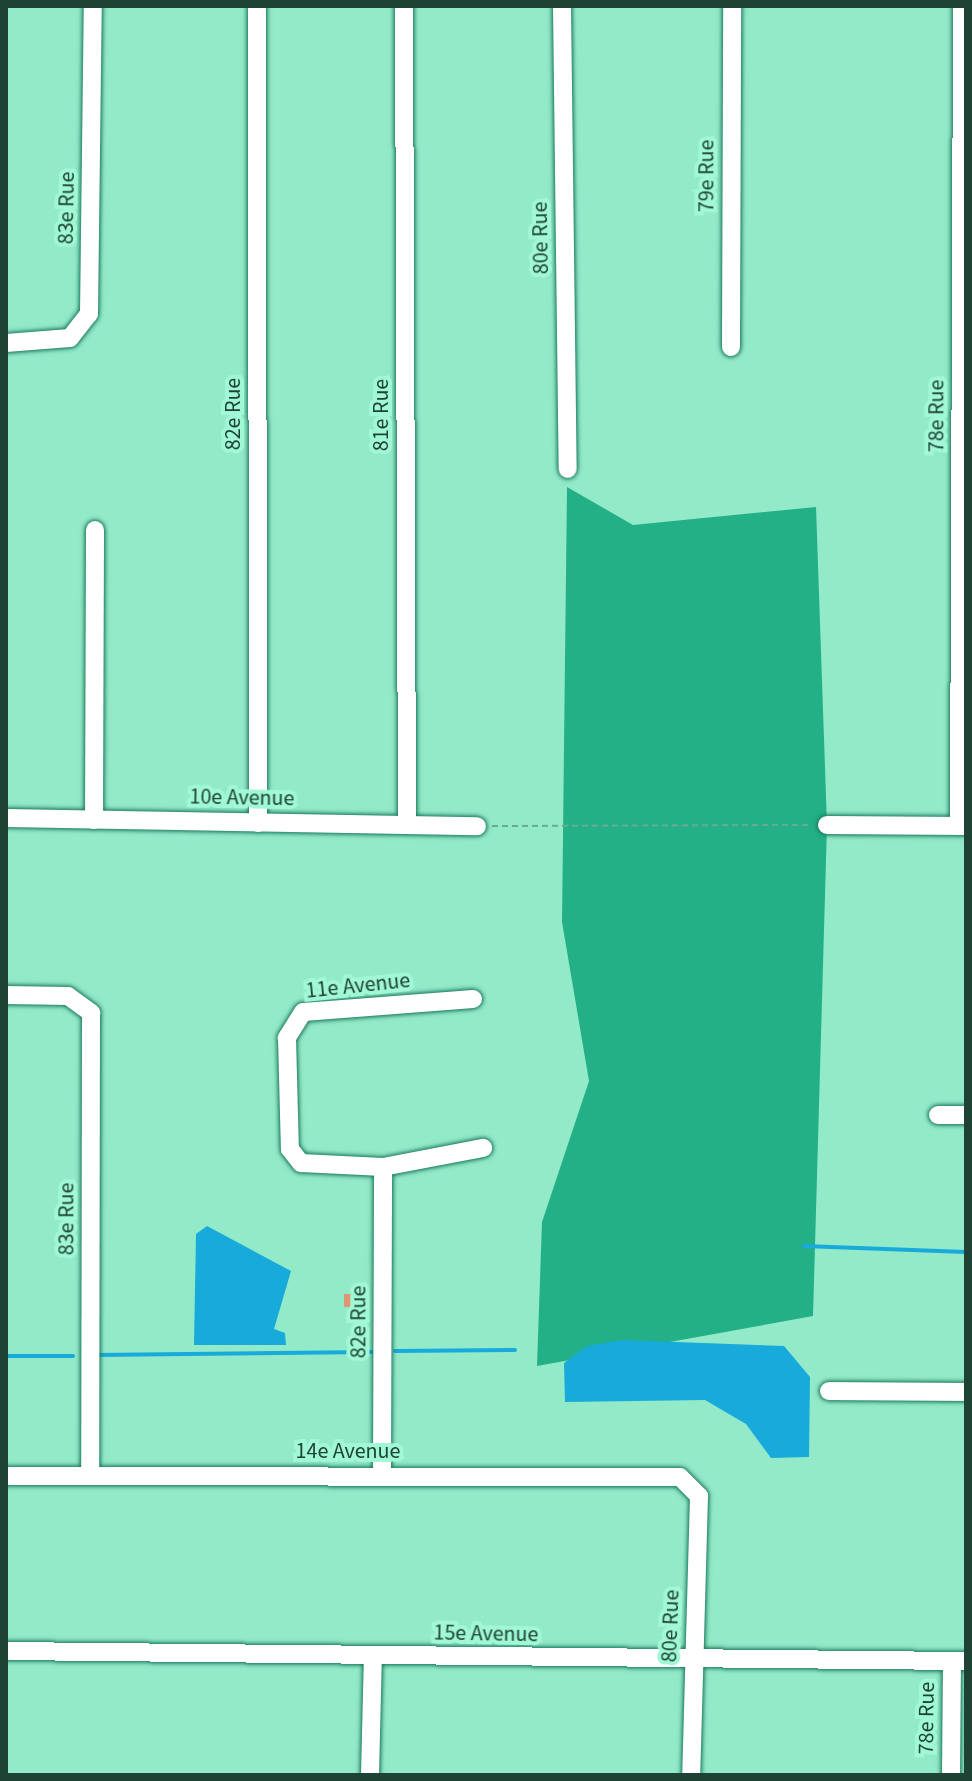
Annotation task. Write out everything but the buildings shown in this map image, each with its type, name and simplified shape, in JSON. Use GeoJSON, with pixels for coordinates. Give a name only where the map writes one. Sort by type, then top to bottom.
{"type":"FeatureCollection","features":[{"type":"Feature","properties":{"kind":"street","name":"83e Rue"},"geometry":{"type":"LineString","coordinates":[[6,343],[70,338],[89,314],[93,6]]}},
{"type":"Feature","properties":{"kind":"street","name":"82e Rue"},"geometry":{"type":"LineString","coordinates":[[257,6],[258,823]]}},
{"type":"Feature","properties":{"kind":"street","name":"81e Rue"},"geometry":{"type":"LineString","coordinates":[[404,6],[407,823]]}},
{"type":"Feature","properties":{"kind":"street","name":"80e Rue"},"geometry":{"type":"LineString","coordinates":[[562,6],[568,469]]}},
{"type":"Feature","properties":{"kind":"street","name":"79e Rue"},"geometry":{"type":"LineString","coordinates":[[731,347],[732,6]]}},
{"type":"Feature","properties":{"kind":"street","name":"78e Rue"},"geometry":{"type":"LineString","coordinates":[[962,6],[963,826]]}},
{"type":"Feature","properties":{"kind":"street"},"geometry":{"type":"LineString","coordinates":[[94,820],[95,530]]}},
{"type":"Feature","properties":{"kind":"street","name":"10e Avenue"},"geometry":{"type":"LineString","coordinates":[[6,818],[477,826]]}},
{"type":"Feature","properties":{"kind":"street"},"geometry":{"type":"LineString","coordinates":[[827,825],[963,826]]}},
{"type":"Feature","properties":{"kind":"street","name":"83e Rue"},"geometry":{"type":"LineString","coordinates":[[6,995],[49,994],[80,999],[91,1013],[90,1475]]}},
{"type":"Feature","properties":{"kind":"street","name":"11e Avenue"},"geometry":{"type":"LineString","coordinates":[[383,1167],[292,1159],[291,1022],[303,1012],[473,999]]}},
{"type":"Feature","properties":{"kind":"street"},"geometry":{"type":"LineString","coordinates":[[938,1115],[966,1115]]}},
{"type":"Feature","properties":{"kind":"street"},"geometry":{"type":"LineString","coordinates":[[383,1167],[483,1148]]}},
{"type":"Feature","properties":{"kind":"street","name":"82e Rue"},"geometry":{"type":"LineString","coordinates":[[382,1476],[383,1167]]}},
{"type":"Feature","properties":{"kind":"street"},"geometry":{"type":"LineString","coordinates":[[829,1391],[966,1392]]}},
{"type":"Feature","properties":{"kind":"street","name":"14e Avenue"},"geometry":{"type":"LineString","coordinates":[[6,1476],[382,1476],[689,1483]]}},
{"type":"Feature","properties":{"kind":"street","name":"80e Rue"},"geometry":{"type":"LineString","coordinates":[[689,1483],[699,1496],[691,1775]]}},
{"type":"Feature","properties":{"kind":"street","name":"15e Avenue"},"geometry":{"type":"LineString","coordinates":[[6,1651],[959,1661]]}},
{"type":"Feature","properties":{"kind":"street"},"geometry":{"type":"LineString","coordinates":[[370,1775],[373,1656]]}},
{"type":"Feature","properties":{"kind":"street","name":"78e Rue"},"geometry":{"type":"LineString","coordinates":[[951,1775],[959,1661]]}},
{"type":"Feature","properties":{"kind":"path"},"geometry":{"type":"LineString","coordinates":[[477,826],[827,825]]}},
{"type":"Feature","properties":{"kind":"green space"},"geometry":{"type":"Polygon","coordinates":[[[567,487],[633,525],[816,507],[827,825],[813,1316],[537,1366],[542,1222],[589,1081],[562,922],[567,487]]]}},
{"type":"Feature","properties":{"kind":"water"},"geometry":{"type":"Polygon","coordinates":[[[207,1226],[291,1271],[274,1329],[285,1333],[286,1345],[194,1345],[196,1234],[207,1226]]]}},
{"type":"Feature","properties":{"kind":"water"},"geometry":{"type":"Polygon","coordinates":[[[622,1340],[784,1346],[810,1377],[809,1457],[771,1458],[746,1424],[705,1400],[565,1402],[564,1363],[587,1346],[622,1340]]]}},
{"type":"Feature","properties":{"kind":"waterway"},"geometry":{"type":"LineString","coordinates":[[804,1246],[966,1252]]}},
{"type":"Feature","properties":{"kind":"waterway"},"geometry":{"type":"LineString","coordinates":[[395,1351],[515,1350]]}},
{"type":"Feature","properties":{"kind":"waterway"},"geometry":{"type":"LineString","coordinates":[[96,1355],[372,1352]]}},
{"type":"Feature","properties":{"kind":"waterway"},"geometry":{"type":"LineString","coordinates":[[6,1356],[73,1356]]}}]}
